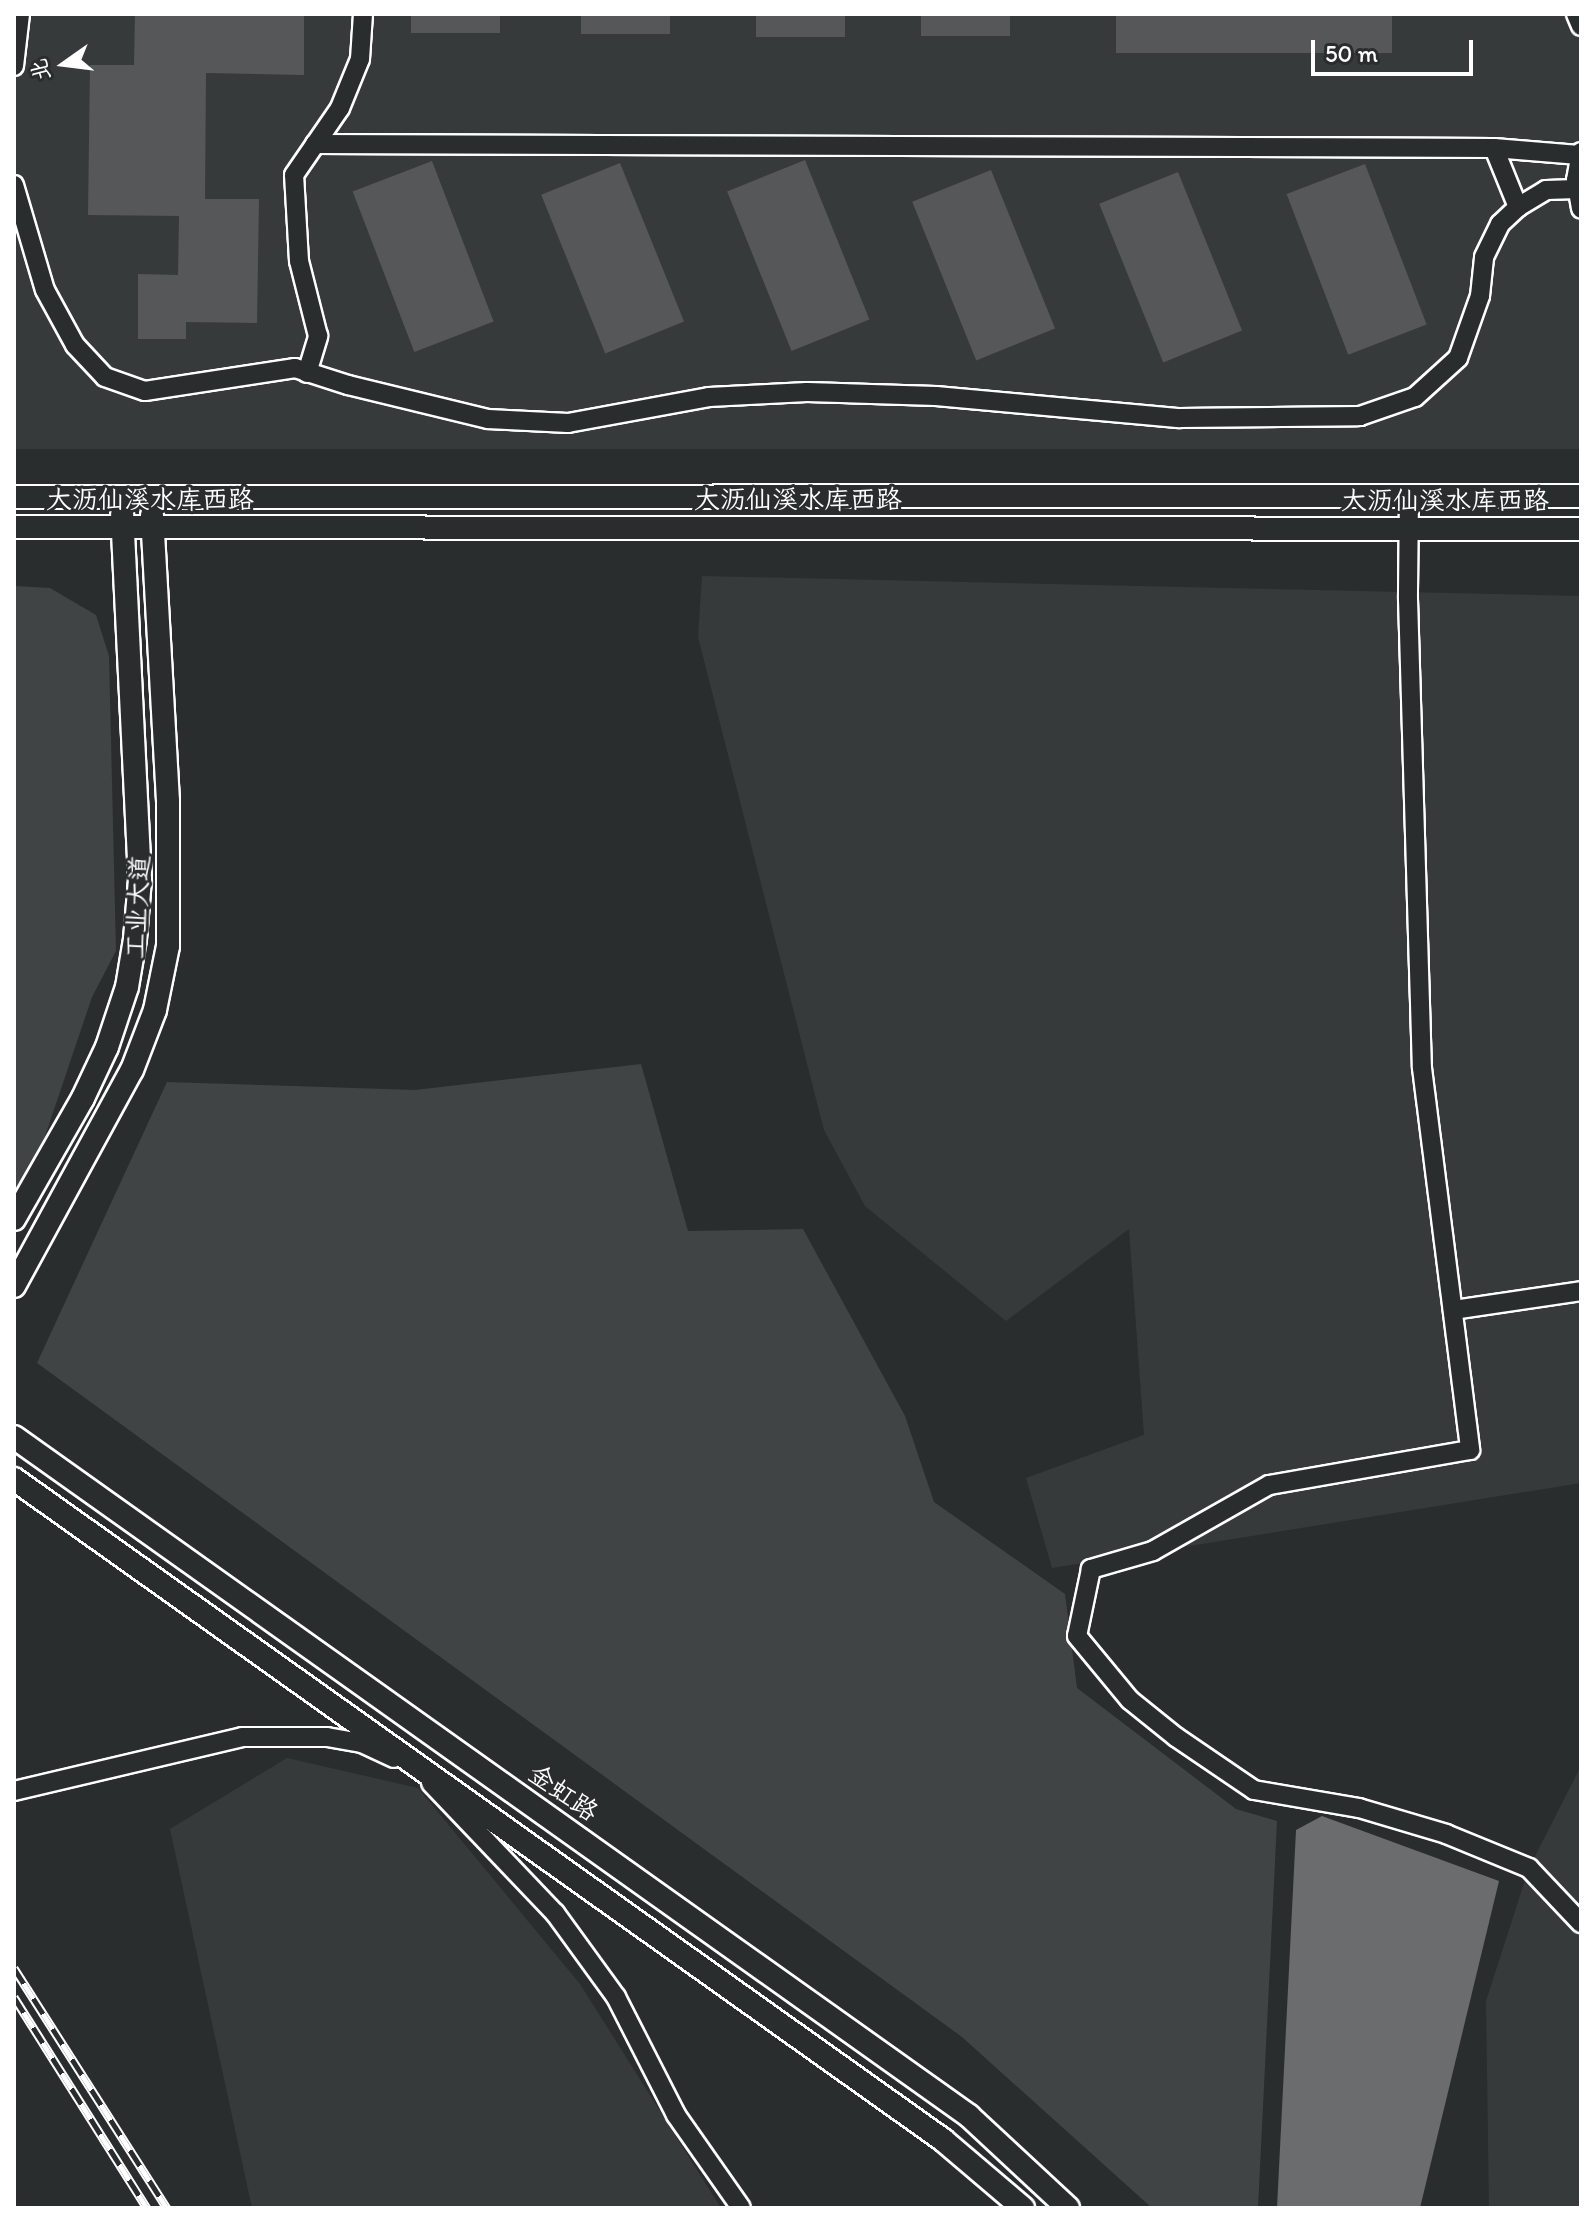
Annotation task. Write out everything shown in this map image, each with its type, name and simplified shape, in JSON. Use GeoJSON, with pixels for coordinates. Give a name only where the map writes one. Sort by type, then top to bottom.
{"type":"FeatureCollection","features":[{"type":"Feature","properties":{"kind":"street"},"geometry":{"type":"LineString","coordinates":[[14,66],[20,14]]}},
{"type":"Feature","properties":{"kind":"street"},"geometry":{"type":"LineString","coordinates":[[307,373],[318,336],[299,261],[294,175],[340,108],[360,59],[363,14]]}},
{"type":"Feature","properties":{"kind":"street"},"geometry":{"type":"LineString","coordinates":[[1576,14],[1581,26]]}},
{"type":"Feature","properties":{"kind":"street"},"geometry":{"type":"LineString","coordinates":[[315,144],[1494,148],[1580,153],[1577,189],[1581,209]]}},
{"type":"Feature","properties":{"kind":"street"},"geometry":{"type":"LineString","coordinates":[[1494,148],[1518,207]]}},
{"type":"Feature","properties":{"kind":"street"},"geometry":{"type":"LineString","coordinates":[[14,185],[45,290],[75,345],[105,377],[145,391],[295,368],[488,419],[568,423],[709,397],[807,392],[936,396],[1180,418],[1360,416],[1415,397],[1458,358],[1480,296],[1484,257],[1500,224],[1518,207],[1546,190],[1577,189]]}},
{"type":"Feature","properties":{"kind":"street"},"geometry":{"type":"LineString","coordinates":[[1409,496],[1408,599],[1422,1068],[1470,1450],[1269,1485],[1153,1551],[1091,1569],[1077,1636],[1130,1700],[1176,1737],[1254,1790],[1359,1808],[1446,1834],[1529,1868],[1581,1923]]}},
{"type":"Feature","properties":{"kind":"street"},"geometry":{"type":"LineString","coordinates":[[14,497],[1581,496]]}},
{"type":"Feature","properties":{"kind":"street","name":"工业大道"},"geometry":{"type":"LineString","coordinates":[[14,1219],[83,1098],[107,1047],[127,987],[135,939],[140,880],[121,497]]}},
{"type":"Feature","properties":{"kind":"street","name":"工业大道"},"geometry":{"type":"LineString","coordinates":[[14,1286],[132,1070],[155,1010],[168,946],[169,816],[151,497]]}},
{"type":"Feature","properties":{"kind":"street","name":"大沥仙溪水库西路"},"geometry":{"type":"LineString","coordinates":[[14,527],[1581,529]]}},
{"type":"Feature","properties":{"kind":"street"},"geometry":{"type":"LineString","coordinates":[[1453,1310],[1581,1291]]}},
{"type":"Feature","properties":{"kind":"street","name":"金虹路"},"geometry":{"type":"LineString","coordinates":[[14,1437],[969,2116],[1068,2208]]}},
{"type":"Feature","properties":{"kind":"street"},"geometry":{"type":"LineString","coordinates":[[14,1479],[943,2140],[1023,2208]]}},
{"type":"Feature","properties":{"kind":"street"},"geometry":{"type":"LineString","coordinates":[[14,1791],[242,1737],[327,1737],[362,1743],[418,1768],[555,1913],[616,1997],[676,2115],[741,2208]]}},
{"type":"Feature","properties":{"kind":"shaded area"},"geometry":{"type":"Polygon","coordinates":[[[14,14],[1581,14],[1581,449],[14,449],[14,14]]]}},
{"type":"Feature","properties":{"kind":"shaded area"},"geometry":{"type":"Polygon","coordinates":[[[702,576],[1581,596],[1581,1483],[1052,1568],[1026,1478],[1144,1435],[1129,1229],[1006,1321],[865,1206],[824,1130],[698,637],[702,576]]]}},
{"type":"Feature","properties":{"kind":"shaded area"},"geometry":{"type":"Polygon","coordinates":[[[14,586],[50,588],[96,615],[109,656],[116,951],[92,997],[38,1157],[14,1197],[14,586]]]}},
{"type":"Feature","properties":{"kind":"shaded area"},"geometry":{"type":"Polygon","coordinates":[[[641,1064],[688,1231],[803,1229],[905,1416],[934,1502],[1065,1594],[1077,1688],[1236,1809],[1277,1821],[1258,2208],[1152,2208],[962,2037],[37,1363],[167,1082],[415,1090],[641,1064]]]}},
{"type":"Feature","properties":{"kind":"shaded area"},"geometry":{"type":"Polygon","coordinates":[[[287,1758],[418,1788],[580,1984],[721,2208],[252,2208],[170,1829],[287,1758]]]}},
{"type":"Feature","properties":{"kind":"shaded area"},"geometry":{"type":"Polygon","coordinates":[[[1581,1766],[1581,2208],[1489,2208],[1486,2001],[1529,1868],[1581,1766]]]}},
{"type":"Feature","properties":{"kind":"shaded area"},"geometry":{"type":"Polygon","coordinates":[[[1322,1816],[1499,1881],[1420,2208],[1277,2208],[1296,1830],[1322,1816]]]}},
{"type":"Feature","properties":{"kind":"building"},"geometry":{"type":"Polygon","coordinates":[[[135,14],[304,14],[304,75],[206,73],[205,199],[259,199],[257,323],[186,322],[186,339],[138,339],[138,274],[178,275],[179,216],[88,215],[90,65],[134,65],[135,14]]]}},
{"type":"Feature","properties":{"kind":"building"},"geometry":{"type":"Polygon","coordinates":[[[411,14],[500,14],[500,33],[411,33],[411,14]]]}},
{"type":"Feature","properties":{"kind":"building"},"geometry":{"type":"Polygon","coordinates":[[[581,14],[670,14],[670,34],[581,34],[581,14]]]}},
{"type":"Feature","properties":{"kind":"building"},"geometry":{"type":"Polygon","coordinates":[[[756,14],[845,14],[845,37],[756,37],[756,14]]]}},
{"type":"Feature","properties":{"kind":"building"},"geometry":{"type":"Polygon","coordinates":[[[921,14],[1010,14],[1010,36],[921,36],[921,14]]]}},
{"type":"Feature","properties":{"kind":"building"},"geometry":{"type":"Polygon","coordinates":[[[1116,14],[1392,14],[1392,53],[1116,53],[1116,14]]]}},
{"type":"Feature","properties":{"kind":"building"},"geometry":{"type":"Polygon","coordinates":[[[805,160],[869,319],[792,351],[727,191],[805,160]]]}},
{"type":"Feature","properties":{"kind":"building"},"geometry":{"type":"Polygon","coordinates":[[[432,161],[494,322],[414,352],[353,191],[432,161]]]}},
{"type":"Feature","properties":{"kind":"building"},"geometry":{"type":"Polygon","coordinates":[[[620,163],[684,322],[605,353],[541,195],[620,163]]]}},
{"type":"Feature","properties":{"kind":"building"},"geometry":{"type":"Polygon","coordinates":[[[1365,164],[1427,325],[1348,355],[1287,194],[1365,164]]]}},
{"type":"Feature","properties":{"kind":"building"},"geometry":{"type":"Polygon","coordinates":[[[991,170],[1055,329],[976,360],[912,202],[991,170]]]}},
{"type":"Feature","properties":{"kind":"building"},"geometry":{"type":"Polygon","coordinates":[[[1178,172],[1242,331],[1163,362],[1099,204],[1178,172]]]}},
{"type":"Feature","properties":{"kind":"railway"},"geometry":{"type":"LineString","coordinates":[[14,1968],[167,2208]]}},
{"type":"Feature","properties":{"kind":"railway"},"geometry":{"type":"LineString","coordinates":[[14,1997],[147,2208]]}}]}
